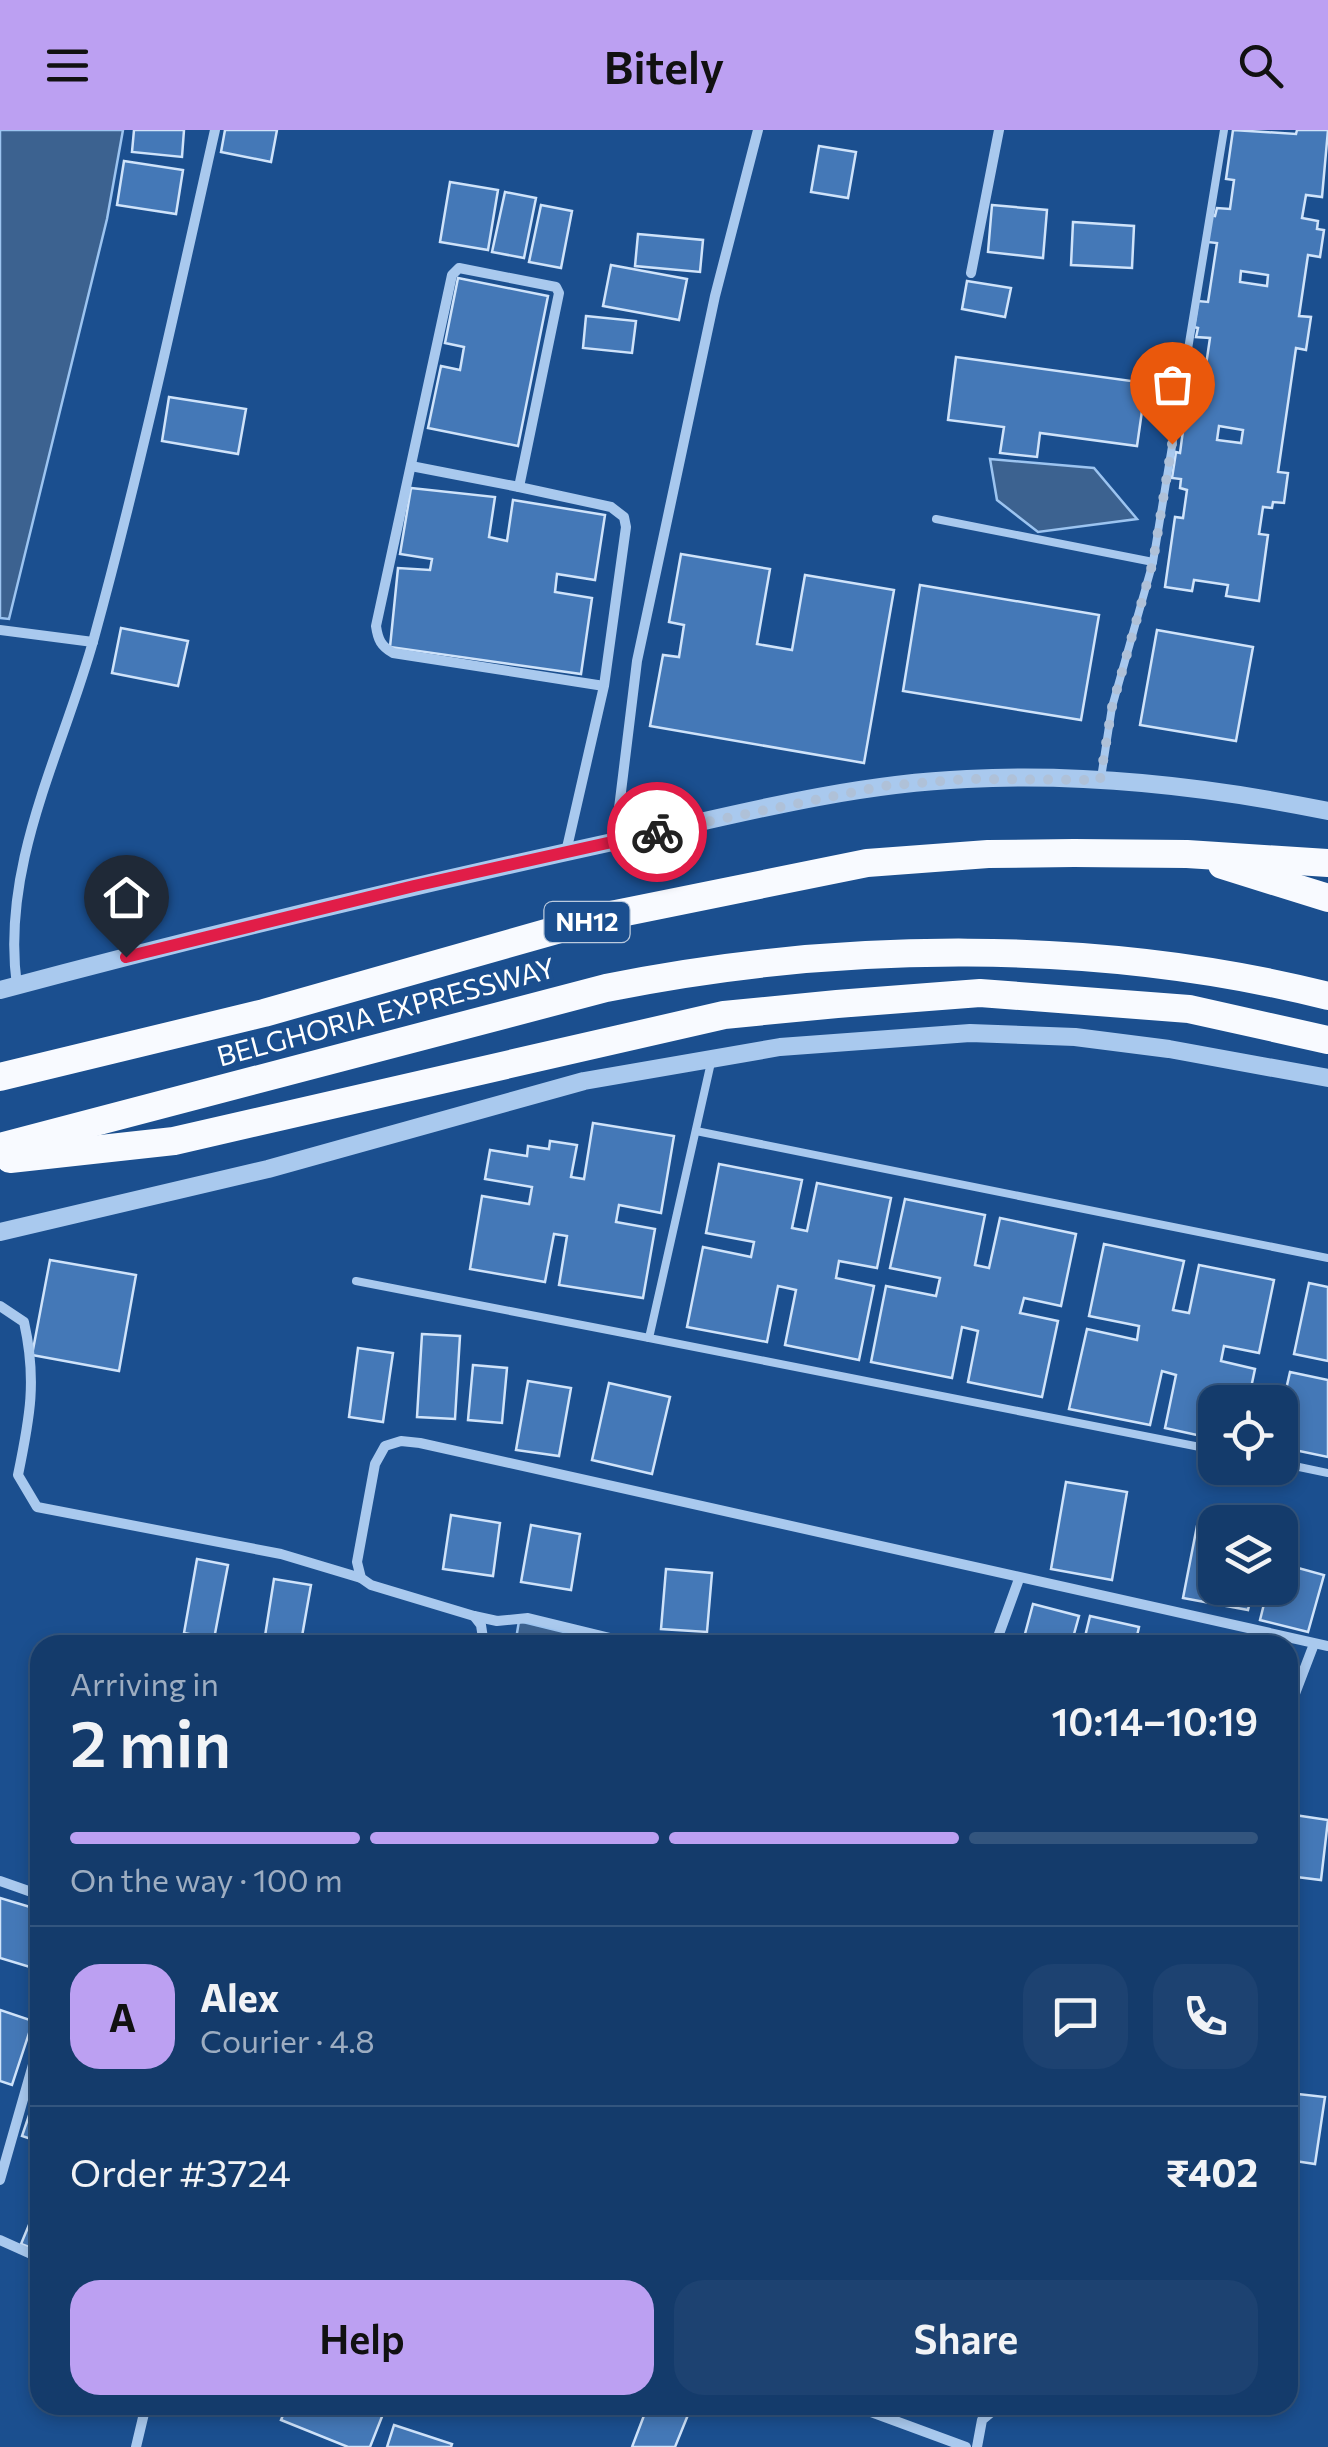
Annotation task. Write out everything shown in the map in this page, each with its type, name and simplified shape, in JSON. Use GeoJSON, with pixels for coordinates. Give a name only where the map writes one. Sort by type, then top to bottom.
{"type":"FeatureCollection","features":[{"type":"Feature","properties":{"kind":"highway","name":"BELGHORIA EXPRESSWAY"},"geometry":{"type":"LineString","coordinates":[[0,1078],[264,1013],[606,916],[867,863],[988,854],[1187,854],[1328,863]]}},
{"type":"Feature","properties":{"kind":"highway"},"geometry":{"type":"LineString","coordinates":[[1187,854],[1328,898]]}},
{"type":"Feature","properties":{"kind":"highway","name":"BELGHORIA EXPRESSWAY"},"geometry":{"type":"LineString","coordinates":[[0,1147],[606,988],[689,971],[788,960],[997,954],[1222,973],[1328,996]]}},
{"type":"Feature","properties":{"kind":"highway"},"geometry":{"type":"LineString","coordinates":[[0,1160],[174,1141],[724,1015],[837,1004],[999,994],[1189,1009],[1328,1040]]}},
{"type":"Feature","properties":{"kind":"street"},"geometry":{"type":"LineString","coordinates":[[215,130],[93,642],[44,772],[10,879],[9,988],[376,895],[777,805],[884,786],[982,778],[1100,780],[1328,811]]}},
{"type":"Feature","properties":{"kind":"street"},"geometry":{"type":"LineString","coordinates":[[615,841],[637,662],[715,296],[758,130]]}},
{"type":"Feature","properties":{"kind":"street"},"geometry":{"type":"LineString","coordinates":[[971,273],[999,130]]}},
{"type":"Feature","properties":{"kind":"street"},"geometry":{"type":"LineString","coordinates":[[518,487],[560,293],[556,287],[459,268],[452,275],[376,626],[382,646],[392,654],[604,686]]}},
{"type":"Feature","properties":{"kind":"street"},"geometry":{"type":"LineString","coordinates":[[411,466],[611,507],[624,517],[626,527],[604,686],[566,852]]}},
{"type":"Feature","properties":{"kind":"street"},"geometry":{"type":"LineString","coordinates":[[0,630],[93,642]]}},
{"type":"Feature","properties":{"kind":"street"},"geometry":{"type":"LineString","coordinates":[[0,1232],[268,1169],[584,1081],[712,1058],[876,1038],[970,1034],[1075,1036],[1328,1078]]}},
{"type":"Feature","properties":{"kind":"street"},"geometry":{"type":"LineString","coordinates":[[0,1306],[24,1322],[33,1360],[31,1414],[18,1475],[38,1507],[281,1554],[474,1616],[497,1621],[528,1618],[599,1635]]}},
{"type":"Feature","properties":{"kind":"street"},"geometry":{"type":"LineString","coordinates":[[362,1578],[358,1562],[375,1464],[385,1446],[400,1442],[1274,1635]]}},
{"type":"Feature","properties":{"kind":"street"},"geometry":{"type":"LineString","coordinates":[[999,1635],[1019,1578]]}},
{"type":"Feature","properties":{"kind":"street"},"geometry":{"type":"LineString","coordinates":[[474,1616],[482,1635]]}},
{"type":"Feature","properties":{"kind":"street"},"geometry":{"type":"LineString","coordinates":[[1298,1640],[1328,1646]]}},
{"type":"Feature","properties":{"kind":"street"},"geometry":{"type":"LineString","coordinates":[[1298,1686],[1314,1644]]}},
{"type":"Feature","properties":{"kind":"street"},"geometry":{"type":"LineString","coordinates":[[0,1881],[30,1892]]}},
{"type":"Feature","properties":{"kind":"street"},"geometry":{"type":"LineString","coordinates":[[0,2180],[30,2075]]}},
{"type":"Feature","properties":{"kind":"street"},"geometry":{"type":"LineString","coordinates":[[0,2240],[30,2254]]}},
{"type":"Feature","properties":{"kind":"street"},"geometry":{"type":"LineString","coordinates":[[136,2447],[144,2415]]}},
{"type":"Feature","properties":{"kind":"street"},"geometry":{"type":"LineString","coordinates":[[879,2415],[966,2447]]}},
{"type":"Feature","properties":{"kind":"street"},"geometry":{"type":"LineString","coordinates":[[977,2447],[982,2420],[988,2415]]}},
{"type":"Feature","properties":{"kind":"lane"},"geometry":{"type":"LineString","coordinates":[[1100,780],[1112,707],[1153,562],[1224,130]]}},
{"type":"Feature","properties":{"kind":"lane"},"geometry":{"type":"LineString","coordinates":[[936,519],[1153,562]]}},
{"type":"Feature","properties":{"kind":"lane"},"geometry":{"type":"LineString","coordinates":[[648,1338],[712,1058]]}},
{"type":"Feature","properties":{"kind":"lane"},"geometry":{"type":"LineString","coordinates":[[696,1131],[1328,1258]]}},
{"type":"Feature","properties":{"kind":"lane"},"geometry":{"type":"LineString","coordinates":[[356,1281],[1198,1447]]}},
{"type":"Feature","properties":{"kind":"lane"},"geometry":{"type":"LineString","coordinates":[[1298,1467],[1328,1473]]}},
{"type":"Feature","properties":{"kind":"water"},"geometry":{"type":"Polygon","coordinates":[[[0,130],[123,130],[107,219],[9,619],[0,618],[0,130]]]}},
{"type":"Feature","properties":{"kind":"water"},"geometry":{"type":"Polygon","coordinates":[[[990,459],[1094,468],[1137,519],[1038,532],[997,500],[990,459]]]}},
{"type":"Feature","properties":{"kind":"water"},"geometry":{"type":"Polygon","coordinates":[[[519,1621],[576,1635],[517,1635],[519,1621]]]}},
{"type":"Feature","properties":{"kind":"building"},"geometry":{"type":"Polygon","coordinates":[[[134,130],[184,130],[182,157],[132,152],[134,130]]]}},
{"type":"Feature","properties":{"kind":"building"},"geometry":{"type":"Polygon","coordinates":[[[225,130],[277,130],[271,162],[221,152],[225,130]]]}},
{"type":"Feature","properties":{"kind":"building"},"geometry":{"type":"Polygon","coordinates":[[[1233,130],[1296,134],[1297,130],[1328,130],[1322,197],[1306,195],[1302,218],[1318,221],[1317,229],[1324,230],[1320,257],[1308,255],[1299,316],[1311,317],[1306,350],[1296,348],[1278,472],[1288,473],[1284,503],[1273,502],[1272,508],[1263,507],[1259,534],[1268,535],[1259,601],[1226,596],[1228,585],[1194,580],[1192,591],[1165,587],[1175,517],[1183,518],[1187,490],[1180,488],[1181,479],[1172,478],[1176,452],[1180,453],[1192,363],[1206,365],[1210,338],[1196,337],[1198,328],[1194,327],[1198,301],[1208,302],[1217,243],[1207,242],[1210,215],[1215,216],[1217,208],[1230,209],[1234,180],[1226,179],[1233,130]],[[1241,271],[1240,282],[1267,286],[1268,275],[1241,271]],[[1219,426],[1217,440],[1241,443],[1243,430],[1219,426]]]}},
{"type":"Feature","properties":{"kind":"building"},"geometry":{"type":"Polygon","coordinates":[[[819,146],[856,152],[848,198],[811,192],[819,146]]]}},
{"type":"Feature","properties":{"kind":"building"},"geometry":{"type":"Polygon","coordinates":[[[124,161],[183,170],[176,214],[117,205],[124,161]]]}},
{"type":"Feature","properties":{"kind":"building"},"geometry":{"type":"Polygon","coordinates":[[[450,182],[498,190],[488,250],[440,242],[450,182]]]}},
{"type":"Feature","properties":{"kind":"building"},"geometry":{"type":"Polygon","coordinates":[[[505,192],[536,198],[524,258],[492,252],[505,192]]]}},
{"type":"Feature","properties":{"kind":"building"},"geometry":{"type":"Polygon","coordinates":[[[541,205],[572,211],[561,268],[529,262],[541,205]]]}},
{"type":"Feature","properties":{"kind":"building"},"geometry":{"type":"Polygon","coordinates":[[[992,205],[1047,210],[1043,258],[988,252],[992,205]]]}},
{"type":"Feature","properties":{"kind":"building"},"geometry":{"type":"Polygon","coordinates":[[[1073,222],[1134,226],[1132,268],[1071,265],[1073,222]]]}},
{"type":"Feature","properties":{"kind":"building"},"geometry":{"type":"Polygon","coordinates":[[[638,234],[703,240],[700,272],[635,266],[638,234]]]}},
{"type":"Feature","properties":{"kind":"building"},"geometry":{"type":"Polygon","coordinates":[[[611,265],[687,279],[679,320],[603,306],[611,265]]]}},
{"type":"Feature","properties":{"kind":"building"},"geometry":{"type":"Polygon","coordinates":[[[458,278],[548,296],[518,446],[428,428],[441,366],[460,370],[464,347],[445,343],[458,278]]]}},
{"type":"Feature","properties":{"kind":"building"},"geometry":{"type":"Polygon","coordinates":[[[967,281],[1011,288],[1005,317],[962,309],[967,281]]]}},
{"type":"Feature","properties":{"kind":"building"},"geometry":{"type":"Polygon","coordinates":[[[586,316],[636,321],[632,353],[583,348],[586,316]]]}},
{"type":"Feature","properties":{"kind":"building"},"geometry":{"type":"Polygon","coordinates":[[[956,357],[1146,383],[1137,446],[1040,433],[1037,457],[1000,453],[1004,427],[948,420],[956,357]]]}},
{"type":"Feature","properties":{"kind":"building"},"geometry":{"type":"Polygon","coordinates":[[[169,397],[246,409],[238,454],[162,441],[169,397]]]}},
{"type":"Feature","properties":{"kind":"building"},"geometry":{"type":"Polygon","coordinates":[[[411,488],[495,497],[489,537],[507,541],[513,500],[605,515],[595,580],[557,574],[555,592],[592,598],[581,674],[390,647],[398,568],[430,570],[432,559],[400,554],[411,488]]]}},
{"type":"Feature","properties":{"kind":"building"},"geometry":{"type":"Polygon","coordinates":[[[681,554],[770,569],[757,644],[792,650],[805,575],[894,590],[864,763],[650,726],[663,655],[679,657],[684,625],[669,622],[681,554]]]}},
{"type":"Feature","properties":{"kind":"building"},"geometry":{"type":"Polygon","coordinates":[[[920,585],[1099,615],[1081,720],[903,691],[920,585]]]}},
{"type":"Feature","properties":{"kind":"building"},"geometry":{"type":"Polygon","coordinates":[[[121,628],[188,641],[178,686],[112,673],[121,628]]]}},
{"type":"Feature","properties":{"kind":"building"},"geometry":{"type":"Polygon","coordinates":[[[1157,630],[1253,647],[1236,741],[1140,725],[1157,630]]]}},
{"type":"Feature","properties":{"kind":"building"},"geometry":{"type":"Polygon","coordinates":[[[593,1123],[674,1136],[661,1213],[619,1205],[616,1222],[655,1229],[643,1298],[559,1285],[567,1236],[554,1234],[545,1282],[470,1269],[482,1196],[529,1204],[532,1187],[485,1179],[490,1150],[527,1156],[528,1146],[549,1149],[550,1141],[577,1145],[571,1177],[584,1179],[593,1123]]]}},
{"type":"Feature","properties":{"kind":"building"},"geometry":{"type":"Polygon","coordinates":[[[719,1164],[802,1180],[792,1228],[807,1231],[817,1183],[891,1198],[877,1268],[839,1261],[836,1278],[874,1286],[859,1360],[785,1345],[796,1290],[778,1286],[767,1342],[687,1327],[703,1247],[751,1257],[754,1242],[706,1233],[719,1164]]]}},
{"type":"Feature","properties":{"kind":"building"},"geometry":{"type":"Polygon","coordinates":[[[905,1199],[985,1215],[975,1265],[989,1268],[1000,1218],[1076,1234],[1061,1306],[1024,1298],[1020,1313],[1058,1321],[1042,1397],[968,1382],[978,1331],[962,1327],[952,1378],[871,1362],[886,1286],[936,1296],[940,1278],[890,1268],[905,1199]]]}},
{"type":"Feature","properties":{"kind":"building"},"geometry":{"type":"Polygon","coordinates":[[[1104,1244],[1184,1261],[1173,1310],[1189,1313],[1199,1265],[1274,1280],[1259,1353],[1224,1346],[1221,1361],[1255,1369],[1252,1385],[1198,1385],[1198,1435],[1165,1428],[1176,1375],[1162,1371],[1150,1425],[1069,1409],[1087,1329],[1137,1340],[1139,1326],[1089,1316],[1104,1244]]]}},
{"type":"Feature","properties":{"kind":"building"},"geometry":{"type":"Polygon","coordinates":[[[50,1260],[136,1275],[119,1371],[32,1355],[50,1260]]]}},
{"type":"Feature","properties":{"kind":"building"},"geometry":{"type":"Polygon","coordinates":[[[1309,1283],[1328,1287],[1328,1361],[1294,1354],[1309,1283]]]}},
{"type":"Feature","properties":{"kind":"building"},"geometry":{"type":"Polygon","coordinates":[[[422,1334],[460,1336],[455,1419],[417,1417],[422,1334]]]}},
{"type":"Feature","properties":{"kind":"building"},"geometry":{"type":"Polygon","coordinates":[[[358,1348],[393,1353],[383,1422],[349,1417],[358,1348]]]}},
{"type":"Feature","properties":{"kind":"building"},"geometry":{"type":"Polygon","coordinates":[[[473,1365],[507,1368],[502,1423],[468,1420],[473,1365]]]}},
{"type":"Feature","properties":{"kind":"building"},"geometry":{"type":"Polygon","coordinates":[[[1290,1372],[1328,1380],[1328,1457],[1298,1451],[1298,1385],[1287,1385],[1290,1372]]]}},
{"type":"Feature","properties":{"kind":"building"},"geometry":{"type":"Polygon","coordinates":[[[528,1381],[571,1388],[559,1456],[516,1450],[528,1381]]]}},
{"type":"Feature","properties":{"kind":"building"},"geometry":{"type":"Polygon","coordinates":[[[609,1383],[670,1397],[652,1474],[592,1460],[609,1383]]]}},
{"type":"Feature","properties":{"kind":"building"},"geometry":{"type":"Polygon","coordinates":[[[1066,1482],[1127,1492],[1112,1580],[1051,1569],[1066,1482]]]}},
{"type":"Feature","properties":{"kind":"building"},"geometry":{"type":"Polygon","coordinates":[[[451,1515],[500,1523],[493,1576],[443,1569],[451,1515]]]}},
{"type":"Feature","properties":{"kind":"building"},"geometry":{"type":"Polygon","coordinates":[[[531,1525],[580,1534],[571,1590],[521,1582],[531,1525]]]}},
{"type":"Feature","properties":{"kind":"building"},"geometry":{"type":"Polygon","coordinates":[[[1197,1526],[1198,1526],[1198,1601],[1183,1598],[1197,1526]]]}},
{"type":"Feature","properties":{"kind":"building"},"geometry":{"type":"Polygon","coordinates":[[[197,1559],[228,1565],[215,1635],[184,1633],[197,1559]]]}},
{"type":"Feature","properties":{"kind":"building"},"geometry":{"type":"Polygon","coordinates":[[[1298,1568],[1324,1575],[1308,1632],[1260,1620],[1264,1605],[1298,1605],[1298,1568]]]}},
{"type":"Feature","properties":{"kind":"building"},"geometry":{"type":"Polygon","coordinates":[[[666,1569],[712,1573],[707,1632],[661,1629],[666,1569]]]}},
{"type":"Feature","properties":{"kind":"building"},"geometry":{"type":"Polygon","coordinates":[[[274,1579],[311,1585],[302,1635],[265,1635],[274,1579]]]}},
{"type":"Feature","properties":{"kind":"building"},"geometry":{"type":"Polygon","coordinates":[[[1033,1604],[1079,1616],[1074,1635],[1025,1635],[1033,1604]]]}},
{"type":"Feature","properties":{"kind":"building"},"geometry":{"type":"Polygon","coordinates":[[[1221,1605],[1249,1605],[1248,1610],[1221,1605]]]}},
{"type":"Feature","properties":{"kind":"building"},"geometry":{"type":"Polygon","coordinates":[[[1090,1616],[1139,1627],[1137,1635],[1085,1635],[1090,1616]]]}},
{"type":"Feature","properties":{"kind":"building"},"geometry":{"type":"Polygon","coordinates":[[[1298,1816],[1328,1820],[1321,1880],[1298,1877],[1298,1816]]]}},
{"type":"Feature","properties":{"kind":"building"},"geometry":{"type":"Polygon","coordinates":[[[0,1898],[30,1907],[30,1967],[0,1958],[0,1898]]]}},
{"type":"Feature","properties":{"kind":"building"},"geometry":{"type":"Polygon","coordinates":[[[0,2010],[30,2020],[30,2030],[12,2085],[0,2081],[0,2010]]]}},
{"type":"Feature","properties":{"kind":"building"},"geometry":{"type":"Polygon","coordinates":[[[1298,2094],[1325,2097],[1315,2164],[1298,2161],[1298,2094]]]}},
{"type":"Feature","properties":{"kind":"building"},"geometry":{"type":"Polygon","coordinates":[[[30,2112],[30,2139],[22,2136],[30,2112]]]}},
{"type":"Feature","properties":{"kind":"building"},"geometry":{"type":"Polygon","coordinates":[[[30,2222],[30,2247],[21,2244],[30,2222]]]}},
{"type":"Feature","properties":{"kind":"building"},"geometry":{"type":"Polygon","coordinates":[[[283,2415],[383,2415],[370,2447],[348,2447],[281,2420],[283,2415]]]}},
{"type":"Feature","properties":{"kind":"building"},"geometry":{"type":"Polygon","coordinates":[[[644,2415],[688,2415],[675,2447],[632,2447],[644,2415]]]}},
{"type":"Feature","properties":{"kind":"building"},"geometry":{"type":"Polygon","coordinates":[[[394,2425],[452,2444],[451,2447],[387,2447],[394,2425]]]}},
{"type":"Feature","properties":{"kind":"way so far"},"geometry":{"type":"LineString","coordinates":[[657,832],[884,786],[966,779],[1100,780],[1112,707],[1153,562],[1172,444]]}},
{"type":"Feature","properties":{"kind":"route"},"geometry":{"type":"LineString","coordinates":[[126,957],[414,886],[657,832]]}}]}
